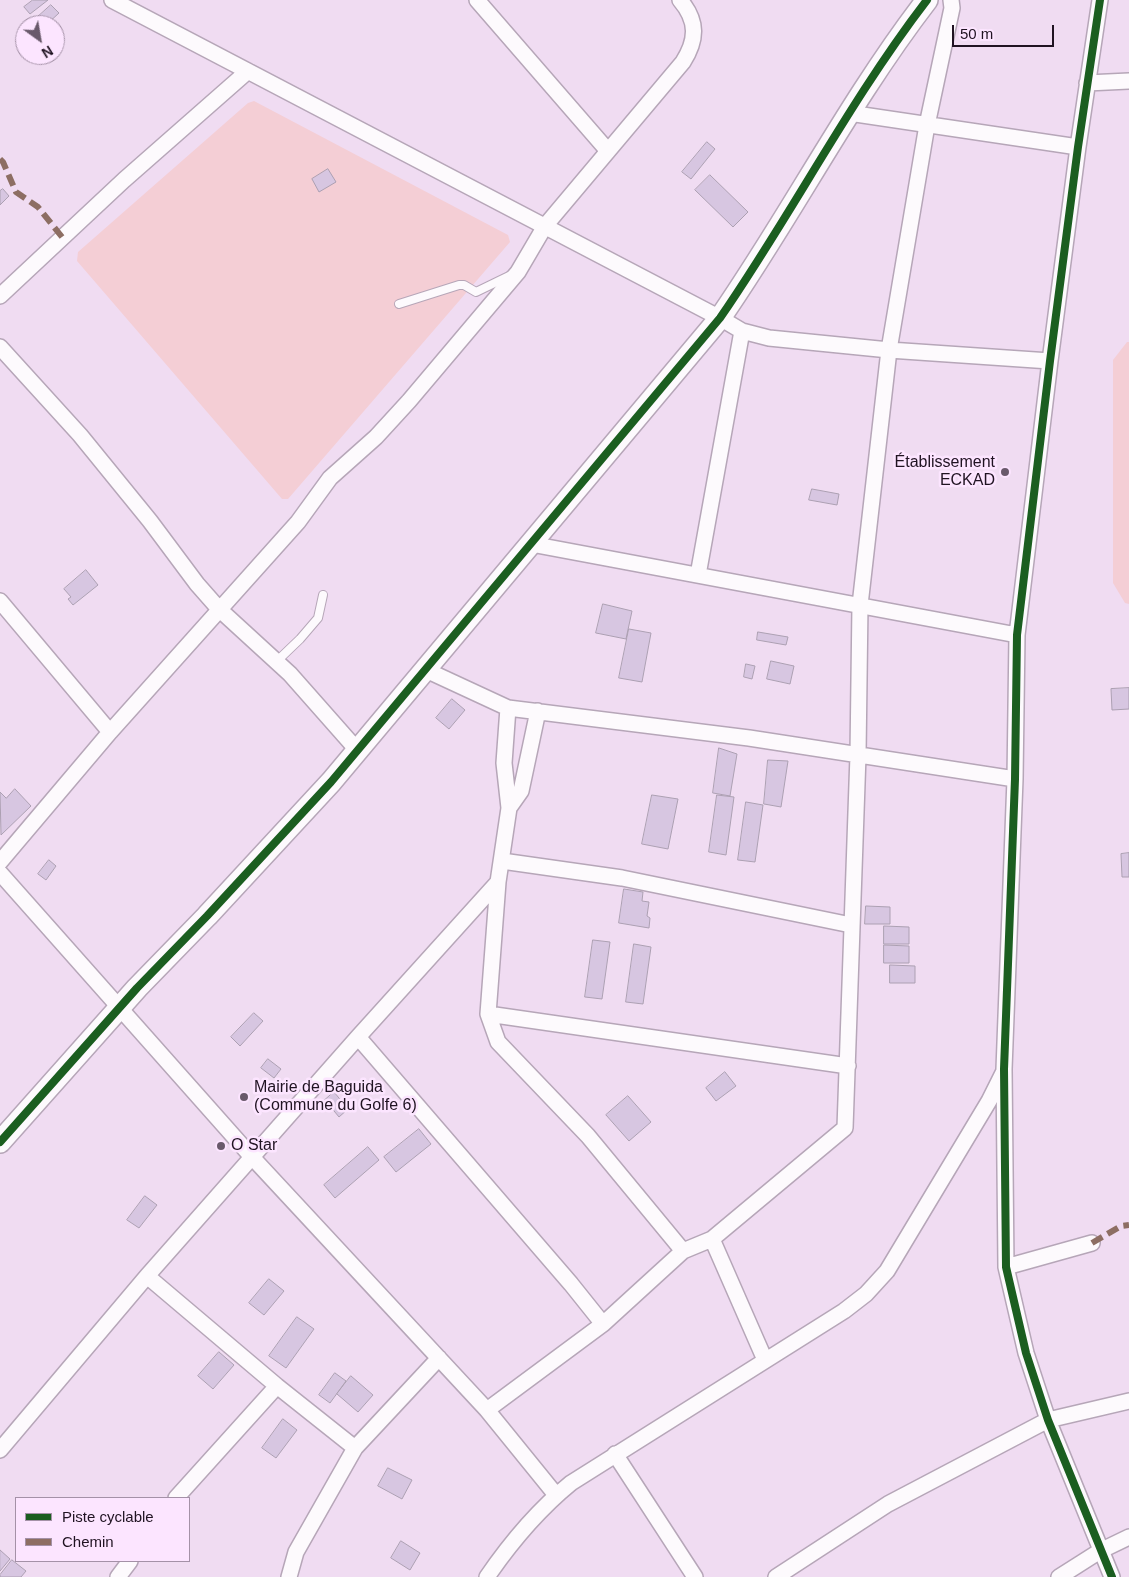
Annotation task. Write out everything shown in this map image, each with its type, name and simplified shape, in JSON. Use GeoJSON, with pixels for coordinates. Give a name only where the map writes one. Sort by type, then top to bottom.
{"type":"FeatureCollection","features":[{"type":"Feature","properties":{"kind":"street"},"geometry":{"type":"LineString","coordinates":[[112,0],[742,331],[769,338],[889,350],[1050,361]]}},
{"type":"Feature","properties":{"kind":"street"},"geometry":{"type":"LineString","coordinates":[[477,0],[608,151]]}},
{"type":"Feature","properties":{"kind":"street"},"geometry":{"type":"LineString","coordinates":[[0,862],[110,732],[298,522],[330,478],[376,437],[409,401],[518,272],[545,226],[683,62],[691,49],[694,30],[690,17],[680,0]]}},
{"type":"Feature","properties":{"kind":"street"},"geometry":{"type":"LineString","coordinates":[[0,1142],[120,1008],[214,909],[358,751],[720,318],[750,274],[849,114],[905,29],[927,0]]}},
{"type":"Feature","properties":{"kind":"street"},"geometry":{"type":"LineString","coordinates":[[487,1410],[603,1324],[683,1251],[712,1239],[846,1128],[851,925],[858,755],[860,605],[889,350],[927,126],[952,8],[951,0]]}},
{"type":"Feature","properties":{"kind":"street"},"geometry":{"type":"LineString","coordinates":[[1100,0],[1078,147],[1050,361],[1017,635],[1015,779],[1004,1069],[1006,1267],[1026,1353],[1048,1420],[1112,1577]]}},
{"type":"Feature","properties":{"kind":"street"},"geometry":{"type":"LineString","coordinates":[[0,296],[124,180],[248,71]]}},
{"type":"Feature","properties":{"kind":"street"},"geometry":{"type":"LineString","coordinates":[[1087,83],[1129,81]]}},
{"type":"Feature","properties":{"kind":"street"},"geometry":{"type":"LineString","coordinates":[[849,114],[1078,147]]}},
{"type":"Feature","properties":{"kind":"street"},"geometry":{"type":"LineString","coordinates":[[698,575],[742,331]]}},
{"type":"Feature","properties":{"kind":"street"},"geometry":{"type":"LineString","coordinates":[[0,346],[80,435],[150,521],[197,584],[219,609],[277,661],[358,751]]}},
{"type":"Feature","properties":{"kind":"street"},"geometry":{"type":"LineString","coordinates":[[531,544],[1017,635]]}},
{"type":"Feature","properties":{"kind":"street"},"geometry":{"type":"LineString","coordinates":[[0,601],[110,732]]}},
{"type":"Feature","properties":{"kind":"street"},"geometry":{"type":"LineString","coordinates":[[426,670],[508,708],[749,738],[1015,779]]}},
{"type":"Feature","properties":{"kind":"street"},"geometry":{"type":"LineString","coordinates":[[508,708],[504,763],[509,808],[498,882],[488,1014],[498,1042],[588,1136],[683,1251]]}},
{"type":"Feature","properties":{"kind":"street"},"geometry":{"type":"LineString","coordinates":[[509,808],[521,791],[538,711]]}},
{"type":"Feature","properties":{"kind":"street"},"geometry":{"type":"LineString","coordinates":[[502,861],[622,878],[851,925]]}},
{"type":"Feature","properties":{"kind":"street"},"geometry":{"type":"LineString","coordinates":[[0,873],[252,1157],[487,1410],[556,1495]]}},
{"type":"Feature","properties":{"kind":"street"},"geometry":{"type":"LineString","coordinates":[[0,1450],[147,1276],[498,882]]}},
{"type":"Feature","properties":{"kind":"street"},"geometry":{"type":"LineString","coordinates":[[488,1014],[848,1066]]}},
{"type":"Feature","properties":{"kind":"street"},"geometry":{"type":"LineString","coordinates":[[358,1037],[571,1284],[603,1324]]}},
{"type":"Feature","properties":{"kind":"street"},"geometry":{"type":"LineString","coordinates":[[487,1577],[527,1525],[556,1495],[571,1483],[844,1311],[866,1294],[887,1271],[990,1101],[1004,1069]]}},
{"type":"Feature","properties":{"kind":"street"},"geometry":{"type":"LineString","coordinates":[[712,1239],[765,1360]]}},
{"type":"Feature","properties":{"kind":"street"},"geometry":{"type":"LineString","coordinates":[[1006,1267],[1092,1243]]}},
{"type":"Feature","properties":{"kind":"street"},"geometry":{"type":"LineString","coordinates":[[147,1276],[277,1386],[355,1448]]}},
{"type":"Feature","properties":{"kind":"street"},"geometry":{"type":"LineString","coordinates":[[289,1577],[296,1552],[355,1448],[439,1358]]}},
{"type":"Feature","properties":{"kind":"street"},"geometry":{"type":"LineString","coordinates":[[177,1497],[277,1386]]}},
{"type":"Feature","properties":{"kind":"street"},"geometry":{"type":"LineString","coordinates":[[776,1577],[888,1504],[1048,1420],[1129,1401]]}},
{"type":"Feature","properties":{"kind":"street"},"geometry":{"type":"LineString","coordinates":[[615,1454],[695,1577]]}},
{"type":"Feature","properties":{"kind":"street"},"geometry":{"type":"LineString","coordinates":[[1059,1577],[1100,1551],[1129,1537]]}},
{"type":"Feature","properties":{"kind":"street"},"geometry":{"type":"LineString","coordinates":[[118,1577],[129,1562]]}},
{"type":"Feature","properties":{"kind":"lane"},"geometry":{"type":"LineString","coordinates":[[399,304],[459,285],[476,292],[518,272]]}},
{"type":"Feature","properties":{"kind":"lane"},"geometry":{"type":"LineString","coordinates":[[277,661],[318,618],[323,595]]}},
{"type":"Feature","properties":{"kind":"shaded area"},"geometry":{"type":"Polygon","coordinates":[[[254,101],[508,235],[510,242],[288,499],[282,499],[77,261],[78,252],[248,103],[254,101]]]}},
{"type":"Feature","properties":{"kind":"shaded area"},"geometry":{"type":"Polygon","coordinates":[[[1129,342],[1129,604],[1125,603],[1113,583],[1113,360],[1129,342]]]}},
{"type":"Feature","properties":{"kind":"building"},"geometry":{"type":"Polygon","coordinates":[[[33,0],[48,0],[30,14],[24,7],[33,0]]]}},
{"type":"Feature","properties":{"kind":"building"},"geometry":{"type":"Polygon","coordinates":[[[51,5],[59,13],[57,15],[40,15],[51,5]]]}},
{"type":"Feature","properties":{"kind":"building"},"geometry":{"type":"Polygon","coordinates":[[[707,142],[715,149],[691,179],[682,172],[707,142]]]}},
{"type":"Feature","properties":{"kind":"building"},"geometry":{"type":"Polygon","coordinates":[[[328,169],[336,182],[319,192],[312,179],[328,169]]]}},
{"type":"Feature","properties":{"kind":"building"},"geometry":{"type":"Polygon","coordinates":[[[710,175],[748,212],[733,227],[695,190],[710,175]]]}},
{"type":"Feature","properties":{"kind":"building"},"geometry":{"type":"Polygon","coordinates":[[[3,189],[9,196],[0,205],[0,191],[3,189]]]}},
{"type":"Feature","properties":{"kind":"building"},"geometry":{"type":"Polygon","coordinates":[[[812,489],[839,494],[837,505],[809,500],[812,489]]]}},
{"type":"Feature","properties":{"kind":"building"},"geometry":{"type":"Polygon","coordinates":[[[86,570],[98,585],[73,605],[68,599],[71,597],[64,589],[86,570]]]}},
{"type":"Feature","properties":{"kind":"building"},"geometry":{"type":"Polygon","coordinates":[[[603,604],[632,611],[626,639],[596,633],[603,604]]]}},
{"type":"Feature","properties":{"kind":"building"},"geometry":{"type":"Polygon","coordinates":[[[629,629],[651,633],[642,682],[619,678],[629,629]]]}},
{"type":"Feature","properties":{"kind":"building"},"geometry":{"type":"Polygon","coordinates":[[[758,632],[788,637],[786,645],[757,640],[758,632]]]}},
{"type":"Feature","properties":{"kind":"building"},"geometry":{"type":"Polygon","coordinates":[[[771,661],[794,666],[790,684],[767,679],[771,661]]]}},
{"type":"Feature","properties":{"kind":"building"},"geometry":{"type":"Polygon","coordinates":[[[746,664],[755,666],[752,679],[744,677],[746,664]]]}},
{"type":"Feature","properties":{"kind":"building"},"geometry":{"type":"Polygon","coordinates":[[[1129,688],[1129,709],[1112,710],[1111,689],[1129,688]]]}},
{"type":"Feature","properties":{"kind":"building"},"geometry":{"type":"Polygon","coordinates":[[[452,699],[465,710],[449,729],[436,718],[452,699]]]}},
{"type":"Feature","properties":{"kind":"building"},"geometry":{"type":"Polygon","coordinates":[[[719,748],[737,754],[730,796],[713,793],[719,748]]]}},
{"type":"Feature","properties":{"kind":"building"},"geometry":{"type":"Polygon","coordinates":[[[768,760],[788,761],[781,807],[764,804],[768,760]]]}},
{"type":"Feature","properties":{"kind":"building"},"geometry":{"type":"Polygon","coordinates":[[[15,789],[31,806],[1,835],[0,792],[6,798],[15,789]]]}},
{"type":"Feature","properties":{"kind":"building"},"geometry":{"type":"Polygon","coordinates":[[[652,795],[678,799],[668,849],[642,844],[652,795]]]}},
{"type":"Feature","properties":{"kind":"building"},"geometry":{"type":"Polygon","coordinates":[[[717,795],[734,797],[726,855],[709,852],[717,795]]]}},
{"type":"Feature","properties":{"kind":"building"},"geometry":{"type":"Polygon","coordinates":[[[746,802],[763,805],[755,862],[738,860],[746,802]]]}},
{"type":"Feature","properties":{"kind":"building"},"geometry":{"type":"Polygon","coordinates":[[[1129,853],[1129,877],[1122,877],[1121,854],[1129,853]]]}},
{"type":"Feature","properties":{"kind":"building"},"geometry":{"type":"Polygon","coordinates":[[[49,860],[56,866],[46,880],[38,874],[49,860]]]}},
{"type":"Feature","properties":{"kind":"building"},"geometry":{"type":"Polygon","coordinates":[[[624,889],[643,892],[642,901],[649,902],[647,916],[650,918],[649,928],[619,923],[624,889]]]}},
{"type":"Feature","properties":{"kind":"building"},"geometry":{"type":"Polygon","coordinates":[[[866,906],[890,907],[890,924],[865,924],[866,906]]]}},
{"type":"Feature","properties":{"kind":"building"},"geometry":{"type":"Polygon","coordinates":[[[884,926],[909,927],[909,944],[884,944],[884,926]]]}},
{"type":"Feature","properties":{"kind":"building"},"geometry":{"type":"Polygon","coordinates":[[[593,940],[610,942],[602,999],[585,997],[593,940]]]}},
{"type":"Feature","properties":{"kind":"building"},"geometry":{"type":"Polygon","coordinates":[[[634,944],[651,947],[643,1004],[626,1002],[634,944]]]}},
{"type":"Feature","properties":{"kind":"building"},"geometry":{"type":"Polygon","coordinates":[[[884,945],[909,946],[909,963],[884,963],[884,945]]]}},
{"type":"Feature","properties":{"kind":"building"},"geometry":{"type":"Polygon","coordinates":[[[890,965],[915,966],[915,983],[890,983],[890,965]]]}},
{"type":"Feature","properties":{"kind":"building"},"geometry":{"type":"Polygon","coordinates":[[[254,1013],[263,1021],[240,1046],[231,1037],[254,1013]]]}},
{"type":"Feature","properties":{"kind":"building"},"geometry":{"type":"Polygon","coordinates":[[[268,1059],[281,1069],[274,1078],[261,1068],[268,1059]]]}},
{"type":"Feature","properties":{"kind":"building"},"geometry":{"type":"Polygon","coordinates":[[[725,1072],[736,1086],[716,1101],[706,1088],[725,1072]]]}},
{"type":"Feature","properties":{"kind":"building"},"geometry":{"type":"Polygon","coordinates":[[[334,1092],[348,1109],[339,1117],[325,1100],[334,1092]]]}},
{"type":"Feature","properties":{"kind":"building"},"geometry":{"type":"Polygon","coordinates":[[[628,1096],[651,1122],[629,1141],[606,1115],[628,1096]]]}},
{"type":"Feature","properties":{"kind":"building"},"geometry":{"type":"Polygon","coordinates":[[[419,1129],[431,1144],[396,1172],[384,1157],[419,1129]]]}},
{"type":"Feature","properties":{"kind":"building"},"geometry":{"type":"Polygon","coordinates":[[[368,1147],[379,1160],[335,1198],[324,1185],[368,1147]]]}},
{"type":"Feature","properties":{"kind":"building"},"geometry":{"type":"Polygon","coordinates":[[[145,1196],[157,1205],[139,1228],[127,1220],[145,1196]]]}},
{"type":"Feature","properties":{"kind":"building"},"geometry":{"type":"Polygon","coordinates":[[[269,1279],[284,1291],[264,1315],[249,1303],[269,1279]]]}},
{"type":"Feature","properties":{"kind":"building"},"geometry":{"type":"Polygon","coordinates":[[[297,1317],[314,1329],[286,1368],[269,1356],[297,1317]]]}},
{"type":"Feature","properties":{"kind":"building"},"geometry":{"type":"Polygon","coordinates":[[[219,1352],[234,1365],[213,1389],[198,1376],[219,1352]]]}},
{"type":"Feature","properties":{"kind":"building"},"geometry":{"type":"Polygon","coordinates":[[[335,1373],[346,1381],[330,1403],[319,1395],[335,1373]]]}},
{"type":"Feature","properties":{"kind":"building"},"geometry":{"type":"Polygon","coordinates":[[[351,1376],[373,1395],[358,1412],[337,1394],[351,1376]]]}},
{"type":"Feature","properties":{"kind":"building"},"geometry":{"type":"Polygon","coordinates":[[[283,1419],[297,1430],[276,1458],[262,1448],[283,1419]]]}},
{"type":"Feature","properties":{"kind":"building"},"geometry":{"type":"Polygon","coordinates":[[[388,1468],[412,1480],[402,1499],[378,1486],[388,1468]]]}},
{"type":"Feature","properties":{"kind":"building"},"geometry":{"type":"Polygon","coordinates":[[[401,1541],[420,1553],[410,1570],[391,1558],[401,1541]]]}},
{"type":"Feature","properties":{"kind":"building"},"geometry":{"type":"Polygon","coordinates":[[[0,1550],[10,1559],[0,1571],[0,1550]]]}},
{"type":"Feature","properties":{"kind":"building"},"geometry":{"type":"Polygon","coordinates":[[[12,1560],[26,1571],[21,1577],[0,1577],[0,1575],[12,1560]]]}},
{"type":"Feature","properties":{"kind":"marked path"},"geometry":{"type":"LineString","coordinates":[[0,159],[16,192],[38,207],[62,237]]}},
{"type":"Feature","properties":{"kind":"marked path"},"geometry":{"type":"LineString","coordinates":[[1092,1243],[1121,1226],[1129,1225]]}},
{"type":"Feature","properties":{"kind":"cycle path"},"geometry":{"type":"LineString","coordinates":[[0,1142],[137,988],[207,916],[331,782],[720,318],[872,77],[927,0]]}},
{"type":"Feature","properties":{"kind":"cycle path"},"geometry":{"type":"LineString","coordinates":[[1100,0],[1078,147],[1050,361],[1017,635],[1015,779],[1004,1069],[1006,1267],[1026,1353],[1048,1420],[1112,1577]]}},
{"type":"Feature","properties":{"kind":"place","name":"Établissement ECKAD"},"geometry":{"type":"Point","coordinates":[1005,472]}},
{"type":"Feature","properties":{"kind":"place","name":"Mairie de Baguida (Commune du Golfe 6)"},"geometry":{"type":"Point","coordinates":[244,1097]}},
{"type":"Feature","properties":{"kind":"place","name":"O Star"},"geometry":{"type":"Point","coordinates":[221,1146]}}]}
